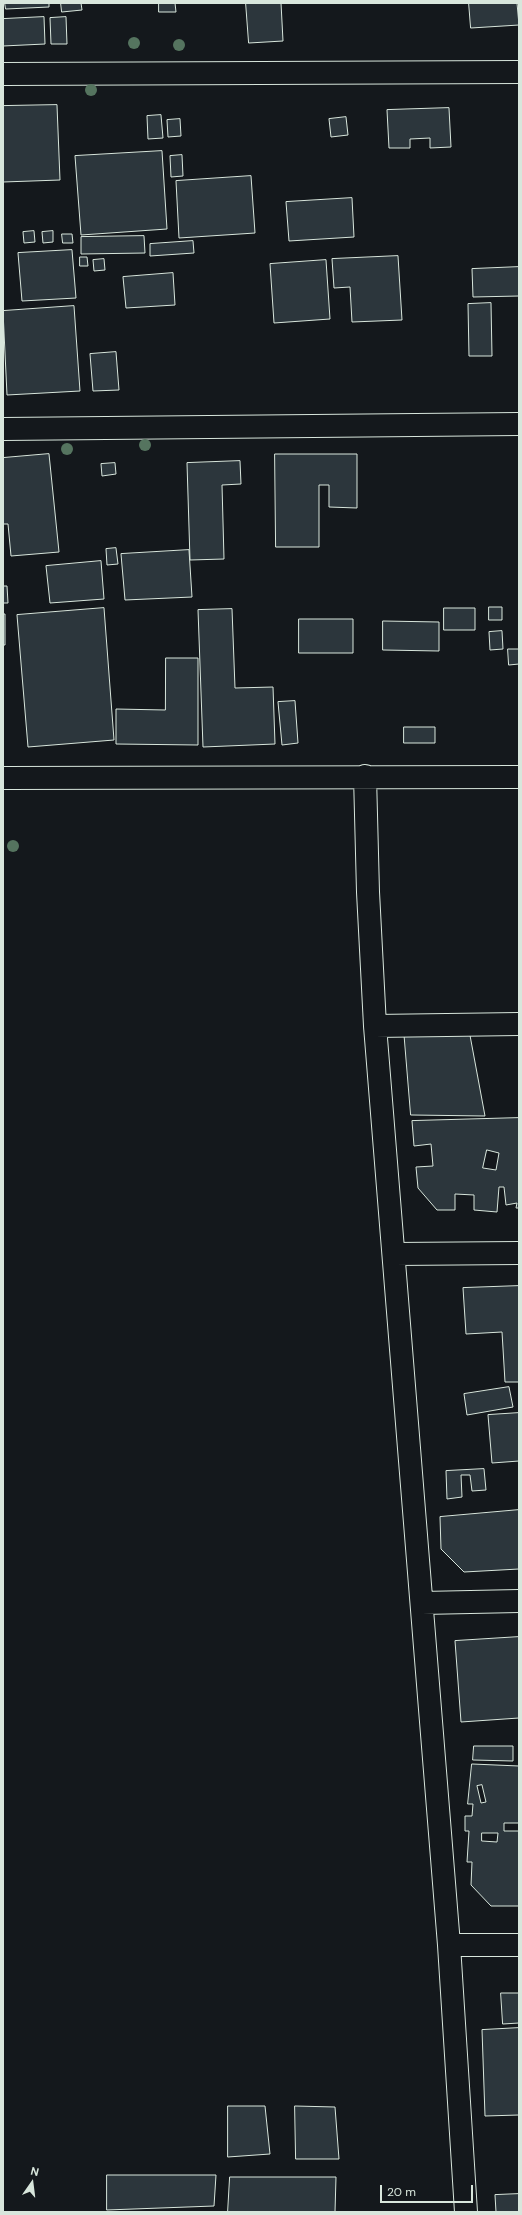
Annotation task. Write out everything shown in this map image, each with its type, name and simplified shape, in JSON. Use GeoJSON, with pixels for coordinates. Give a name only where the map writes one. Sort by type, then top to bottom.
{"type":"FeatureCollection","features":[{"type":"Feature","properties":{"kind":"street"},"geometry":{"type":"LineString","coordinates":[[3,74],[519,72]]}},
{"type":"Feature","properties":{"kind":"street"},"geometry":{"type":"LineString","coordinates":[[3,429],[519,424]]}},
{"type":"Feature","properties":{"kind":"street"},"geometry":{"type":"LineString","coordinates":[[364,776],[375,1026],[395,1254],[449,1945],[466,2212]]}},
{"type":"Feature","properties":{"kind":"street"},"geometry":{"type":"LineString","coordinates":[[3,778],[364,776],[519,777]]}},
{"type":"Feature","properties":{"kind":"street"},"geometry":{"type":"LineString","coordinates":[[375,1026],[519,1024]]}},
{"type":"Feature","properties":{"kind":"street"},"geometry":{"type":"LineString","coordinates":[[395,1254],[519,1253]]}},
{"type":"Feature","properties":{"kind":"street"},"geometry":{"type":"LineString","coordinates":[[422,1603],[519,1601]]}},
{"type":"Feature","properties":{"kind":"street"},"geometry":{"type":"LineString","coordinates":[[449,1945],[519,1945]]}},
{"type":"Feature","properties":{"kind":"building"},"geometry":{"type":"Polygon","coordinates":[[[5,3],[49,3],[49,7],[6,9],[5,3]]]}},
{"type":"Feature","properties":{"kind":"building"},"geometry":{"type":"Polygon","coordinates":[[[61,3],[81,3],[82,10],[62,12],[61,3]]]}},
{"type":"Feature","properties":{"kind":"building"},"geometry":{"type":"Polygon","coordinates":[[[159,3],[175,3],[176,12],[159,12],[159,3]]]}},
{"type":"Feature","properties":{"kind":"building"},"geometry":{"type":"Polygon","coordinates":[[[246,3],[281,3],[283,41],[249,43],[246,3]]]}},
{"type":"Feature","properties":{"kind":"building"},"geometry":{"type":"Polygon","coordinates":[[[469,3],[517,3],[519,25],[471,28],[469,3]]]}},
{"type":"Feature","properties":{"kind":"building"},"geometry":{"type":"Polygon","coordinates":[[[44,17],[45,44],[3,46],[3,19],[44,17]]]}},
{"type":"Feature","properties":{"kind":"building"},"geometry":{"type":"Polygon","coordinates":[[[66,17],[67,44],[51,44],[50,18],[66,17]]]}},
{"type":"Feature","properties":{"kind":"building"},"geometry":{"type":"Polygon","coordinates":[[[57,105],[60,180],[3,182],[3,106],[57,105]]]}},
{"type":"Feature","properties":{"kind":"building"},"geometry":{"type":"Polygon","coordinates":[[[449,108],[451,147],[430,148],[430,138],[410,139],[410,148],[389,148],[387,110],[449,108]]]}},
{"type":"Feature","properties":{"kind":"building"},"geometry":{"type":"Polygon","coordinates":[[[161,115],[163,138],[148,139],[147,116],[161,115]]]}},
{"type":"Feature","properties":{"kind":"building"},"geometry":{"type":"Polygon","coordinates":[[[346,117],[348,135],[331,137],[329,119],[346,117]]]}},
{"type":"Feature","properties":{"kind":"building"},"geometry":{"type":"Polygon","coordinates":[[[180,119],[181,136],[168,137],[167,120],[180,119]]]}},
{"type":"Feature","properties":{"kind":"building"},"geometry":{"type":"Polygon","coordinates":[[[162,151],[167,229],[81,235],[75,156],[162,151]]]}},
{"type":"Feature","properties":{"kind":"building"},"geometry":{"type":"Polygon","coordinates":[[[182,155],[183,176],[171,177],[170,156],[182,155]]]}},
{"type":"Feature","properties":{"kind":"building"},"geometry":{"type":"Polygon","coordinates":[[[251,176],[255,233],[179,238],[176,181],[251,176]]]}},
{"type":"Feature","properties":{"kind":"building"},"geometry":{"type":"Polygon","coordinates":[[[352,198],[354,237],[289,241],[286,202],[352,198]]]}},
{"type":"Feature","properties":{"kind":"building"},"geometry":{"type":"Polygon","coordinates":[[[34,231],[35,242],[24,243],[23,232],[34,231]]]}},
{"type":"Feature","properties":{"kind":"building"},"geometry":{"type":"Polygon","coordinates":[[[53,231],[53,242],[43,243],[42,232],[53,231]]]}},
{"type":"Feature","properties":{"kind":"building"},"geometry":{"type":"Polygon","coordinates":[[[62,234],[72,234],[73,243],[63,243],[62,234]]]}},
{"type":"Feature","properties":{"kind":"building"},"geometry":{"type":"Polygon","coordinates":[[[144,236],[145,253],[81,254],[81,237],[144,236]]]}},
{"type":"Feature","properties":{"kind":"building"},"geometry":{"type":"Polygon","coordinates":[[[193,241],[194,253],[150,256],[150,244],[193,241]]]}},
{"type":"Feature","properties":{"kind":"building"},"geometry":{"type":"Polygon","coordinates":[[[72,250],[76,298],[22,301],[18,253],[72,250]]]}},
{"type":"Feature","properties":{"kind":"building"},"geometry":{"type":"Polygon","coordinates":[[[398,256],[402,320],[352,322],[350,287],[334,288],[332,259],[398,256]]]}},
{"type":"Feature","properties":{"kind":"building"},"geometry":{"type":"Polygon","coordinates":[[[80,257],[87,257],[88,266],[80,266],[80,257]]]}},
{"type":"Feature","properties":{"kind":"building"},"geometry":{"type":"Polygon","coordinates":[[[104,259],[105,270],[94,271],[93,260],[104,259]]]}},
{"type":"Feature","properties":{"kind":"building"},"geometry":{"type":"Polygon","coordinates":[[[326,260],[330,319],[274,323],[270,264],[326,260]]]}},
{"type":"Feature","properties":{"kind":"building"},"geometry":{"type":"Polygon","coordinates":[[[519,267],[519,296],[473,297],[472,269],[519,267]]]}},
{"type":"Feature","properties":{"kind":"building"},"geometry":{"type":"Polygon","coordinates":[[[173,273],[175,305],[126,308],[123,277],[173,273]]]}},
{"type":"Feature","properties":{"kind":"building"},"geometry":{"type":"Polygon","coordinates":[[[491,303],[492,356],[469,356],[468,304],[491,303]]]}},
{"type":"Feature","properties":{"kind":"building"},"geometry":{"type":"Polygon","coordinates":[[[74,306],[80,391],[7,395],[3,311],[74,306]]]}},
{"type":"Feature","properties":{"kind":"building"},"geometry":{"type":"Polygon","coordinates":[[[116,352],[119,390],[93,391],[90,354],[116,352]]]}},
{"type":"Feature","properties":{"kind":"building"},"geometry":{"type":"Polygon","coordinates":[[[49,454],[59,552],[11,556],[8,524],[3,524],[3,458],[49,454]]]}},
{"type":"Feature","properties":{"kind":"building"},"geometry":{"type":"Polygon","coordinates":[[[275,454],[357,454],[357,508],[329,507],[329,485],[319,485],[319,547],[276,547],[275,454]]]}},
{"type":"Feature","properties":{"kind":"building"},"geometry":{"type":"Polygon","coordinates":[[[240,461],[241,484],[222,485],[224,559],[190,560],[187,463],[240,461]]]}},
{"type":"Feature","properties":{"kind":"building"},"geometry":{"type":"Polygon","coordinates":[[[115,463],[116,474],[102,476],[101,464],[115,463]]]}},
{"type":"Feature","properties":{"kind":"building"},"geometry":{"type":"Polygon","coordinates":[[[116,548],[118,564],[107,565],[106,549],[116,548]]]}},
{"type":"Feature","properties":{"kind":"building"},"geometry":{"type":"Polygon","coordinates":[[[189,550],[192,597],[125,600],[121,554],[189,550]]]}},
{"type":"Feature","properties":{"kind":"building"},"geometry":{"type":"Polygon","coordinates":[[[101,561],[104,599],[50,603],[46,566],[101,561]]]}},
{"type":"Feature","properties":{"kind":"building"},"geometry":{"type":"Polygon","coordinates":[[[3,586],[7,586],[8,603],[3,603],[3,586]]]}},
{"type":"Feature","properties":{"kind":"building"},"geometry":{"type":"Polygon","coordinates":[[[489,607],[502,607],[502,620],[489,620],[489,607]]]}},
{"type":"Feature","properties":{"kind":"building"},"geometry":{"type":"Polygon","coordinates":[[[104,608],[114,740],[28,747],[17,615],[104,608]]]}},
{"type":"Feature","properties":{"kind":"building"},"geometry":{"type":"Polygon","coordinates":[[[444,608],[475,608],[475,630],[444,630],[444,608]]]}},
{"type":"Feature","properties":{"kind":"building"},"geometry":{"type":"Polygon","coordinates":[[[232,609],[235,688],[273,687],[275,744],[203,747],[198,610],[232,609]]]}},
{"type":"Feature","properties":{"kind":"building"},"geometry":{"type":"Polygon","coordinates":[[[3,614],[5,614],[5,645],[3,645],[3,614]]]}},
{"type":"Feature","properties":{"kind":"building"},"geometry":{"type":"Polygon","coordinates":[[[299,619],[353,619],[353,653],[299,653],[299,619]]]}},
{"type":"Feature","properties":{"kind":"building"},"geometry":{"type":"Polygon","coordinates":[[[383,621],[439,622],[439,651],[383,650],[383,621]]]}},
{"type":"Feature","properties":{"kind":"building"},"geometry":{"type":"Polygon","coordinates":[[[502,631],[503,649],[490,650],[489,632],[502,631]]]}},
{"type":"Feature","properties":{"kind":"building"},"geometry":{"type":"Polygon","coordinates":[[[508,649],[519,649],[519,664],[509,665],[508,649]]]}},
{"type":"Feature","properties":{"kind":"building"},"geometry":{"type":"Polygon","coordinates":[[[166,658],[198,658],[198,745],[116,744],[116,709],[165,710],[166,658]]]}},
{"type":"Feature","properties":{"kind":"building"},"geometry":{"type":"Polygon","coordinates":[[[295,701],[298,743],[282,745],[278,702],[295,701]]]}},
{"type":"Feature","properties":{"kind":"building"},"geometry":{"type":"Polygon","coordinates":[[[404,727],[435,727],[435,743],[404,743],[404,727]]]}},
{"type":"Feature","properties":{"kind":"building"},"geometry":{"type":"Polygon","coordinates":[[[404,1030],[469,1030],[485,1116],[411,1115],[404,1030]]]}},
{"type":"Feature","properties":{"kind":"building"},"geometry":{"type":"Polygon","coordinates":[[[519,1118],[519,1208],[516,1208],[517,1203],[506,1205],[504,1187],[499,1187],[497,1212],[474,1210],[474,1195],[455,1194],[455,1210],[437,1210],[418,1188],[416,1167],[433,1166],[431,1144],[414,1146],[412,1121],[519,1118]],[[487,1150],[483,1168],[496,1170],[499,1153],[487,1150]]]}},
{"type":"Feature","properties":{"kind":"building"},"geometry":{"type":"Polygon","coordinates":[[[519,1286],[519,1382],[505,1382],[502,1332],[466,1334],[463,1288],[519,1286]]]}},
{"type":"Feature","properties":{"kind":"building"},"geometry":{"type":"Polygon","coordinates":[[[509,1387],[513,1407],[467,1415],[464,1394],[509,1387]]]}},
{"type":"Feature","properties":{"kind":"building"},"geometry":{"type":"Polygon","coordinates":[[[519,1413],[519,1461],[492,1463],[488,1415],[519,1413]]]}},
{"type":"Feature","properties":{"kind":"building"},"geometry":{"type":"Polygon","coordinates":[[[484,1469],[486,1490],[472,1491],[470,1475],[461,1475],[462,1497],[447,1499],[446,1471],[484,1469]]]}},
{"type":"Feature","properties":{"kind":"building"},"geometry":{"type":"Polygon","coordinates":[[[519,1510],[519,1569],[464,1572],[441,1549],[440,1517],[519,1510]]]}},
{"type":"Feature","properties":{"kind":"building"},"geometry":{"type":"Polygon","coordinates":[[[519,1637],[519,1718],[461,1722],[455,1641],[519,1637]]]}},
{"type":"Feature","properties":{"kind":"building"},"geometry":{"type":"Polygon","coordinates":[[[474,1746],[513,1746],[513,1761],[473,1760],[474,1746]]]}},
{"type":"Feature","properties":{"kind":"building"},"geometry":{"type":"Polygon","coordinates":[[[472,1764],[519,1766],[519,1823],[504,1823],[504,1831],[519,1831],[519,1906],[491,1906],[471,1885],[472,1862],[467,1862],[469,1831],[465,1831],[465,1816],[472,1816],[473,1804],[468,1804],[472,1764]],[[482,1785],[477,1786],[481,1803],[486,1802],[482,1785]],[[482,1833],[482,1841],[497,1842],[498,1833],[482,1833]]]}},
{"type":"Feature","properties":{"kind":"building"},"geometry":{"type":"Polygon","coordinates":[[[501,1993],[519,1993],[519,2023],[503,2024],[501,1993]]]}},
{"type":"Feature","properties":{"kind":"building"},"geometry":{"type":"Polygon","coordinates":[[[519,2028],[519,2115],[485,2116],[482,2030],[519,2028]]]}},
{"type":"Feature","properties":{"kind":"building"},"geometry":{"type":"Polygon","coordinates":[[[228,2106],[265,2106],[270,2154],[228,2157],[228,2106]]]}},
{"type":"Feature","properties":{"kind":"building"},"geometry":{"type":"Polygon","coordinates":[[[295,2106],[335,2107],[339,2159],[296,2159],[295,2106]]]}},
{"type":"Feature","properties":{"kind":"building"},"geometry":{"type":"Polygon","coordinates":[[[107,2175],[216,2175],[214,2206],[107,2210],[107,2175]]]}},
{"type":"Feature","properties":{"kind":"building"},"geometry":{"type":"Polygon","coordinates":[[[230,2177],[336,2177],[335,2212],[228,2212],[230,2177]]]}},
{"type":"Feature","properties":{"kind":"building"},"geometry":{"type":"Polygon","coordinates":[[[519,2194],[519,2212],[496,2212],[495,2195],[519,2194]]]}}]}
